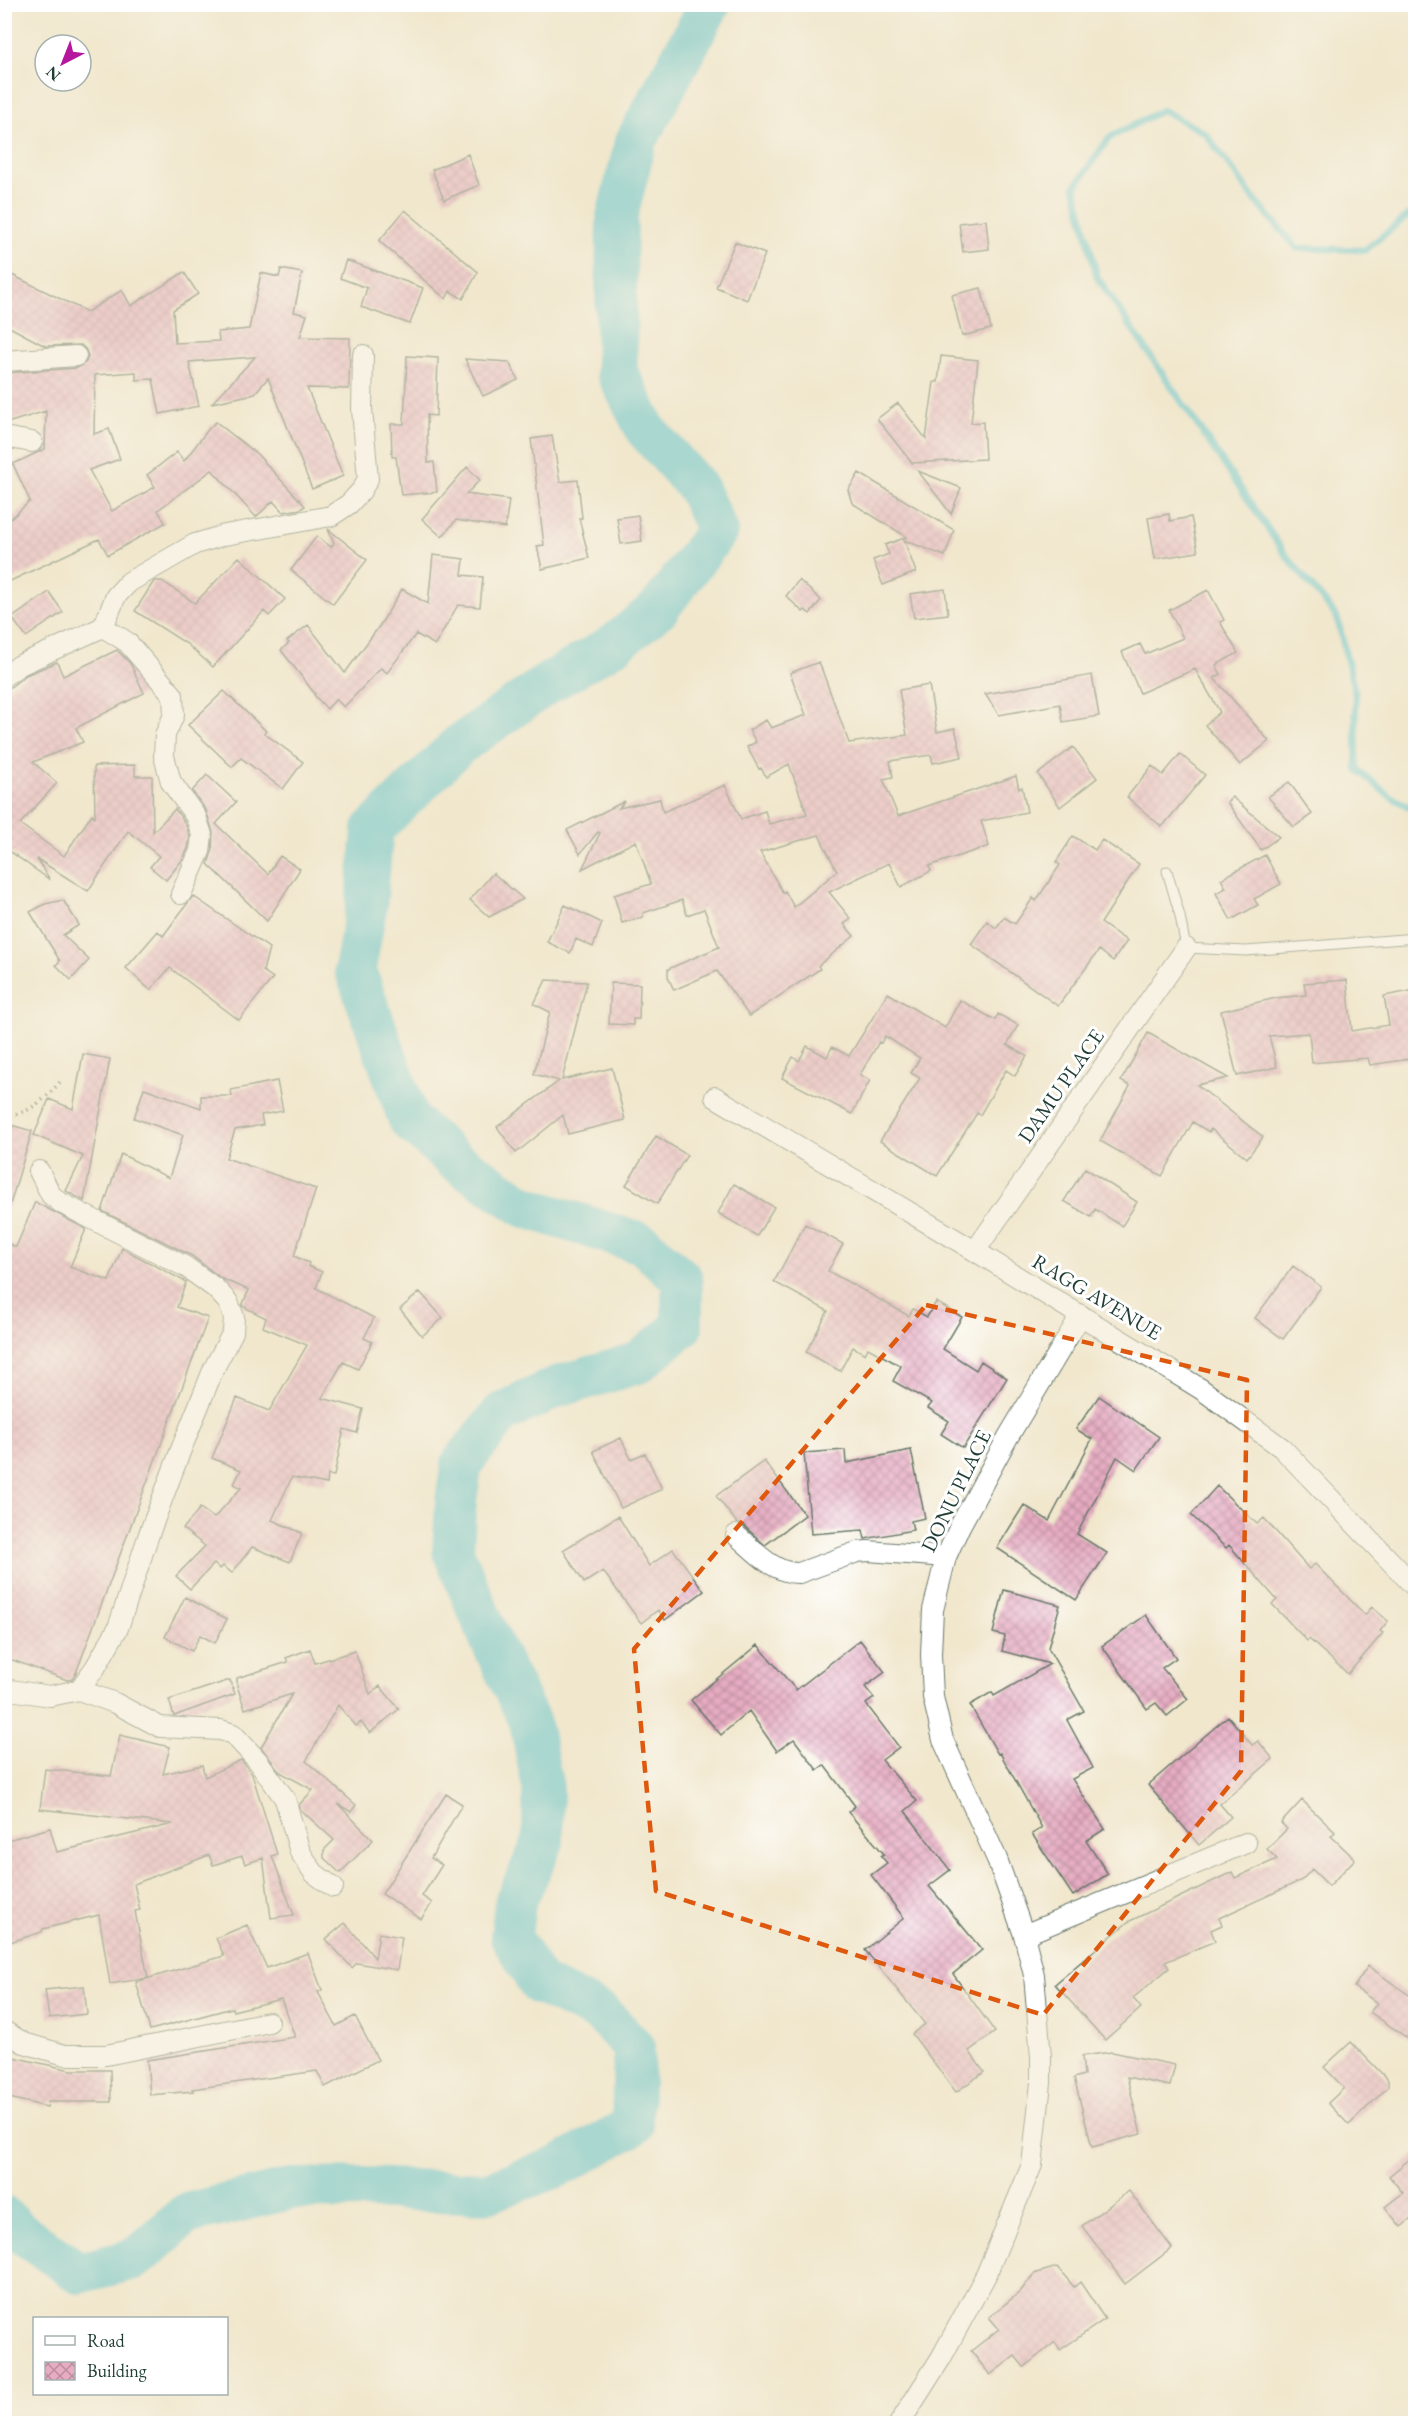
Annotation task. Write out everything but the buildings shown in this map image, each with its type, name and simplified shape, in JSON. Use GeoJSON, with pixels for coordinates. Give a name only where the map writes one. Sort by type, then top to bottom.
{"type":"FeatureCollection","features":[{"type":"Feature","properties":{"kind":"street"},"geometry":{"type":"LineString","coordinates":[[4,676],[20,665],[103,627],[116,596],[129,582],[195,544],[225,535],[331,516],[349,504],[362,491],[368,479],[362,409],[363,355]]}},
{"type":"Feature","properties":{"kind":"street"},"geometry":{"type":"LineString","coordinates":[[4,361],[76,356]]}},
{"type":"Feature","properties":{"kind":"street"},"geometry":{"type":"LineString","coordinates":[[4,437],[32,442]]}},
{"type":"Feature","properties":{"kind":"street"},"geometry":{"type":"LineString","coordinates":[[103,627],[127,642],[173,695],[174,715],[165,735],[165,763],[171,782],[196,817],[202,836],[200,851],[181,894]]}},
{"type":"Feature","properties":{"kind":"street","name":"DAMU PLACE"},"geometry":{"type":"LineString","coordinates":[[975,1251],[1186,948]]}},
{"type":"Feature","properties":{"kind":"street","name":"RAGG AVENUE"},"geometry":{"type":"LineString","coordinates":[[715,1097],[975,1251],[1201,1389],[1282,1448],[1414,1584]]}},
{"type":"Feature","properties":{"kind":"street"},"geometry":{"type":"LineString","coordinates":[[39,1171],[51,1195],[62,1203],[186,1267],[228,1302],[234,1317],[234,1332],[214,1368],[180,1452],[148,1534],[118,1628],[79,1690]]}},
{"type":"Feature","properties":{"kind":"street","name":"DONU PLACE"},"geometry":{"type":"LineString","coordinates":[[899,2424],[941,2358],[986,2275],[1032,2165],[1039,2103],[1041,2057],[1034,1976],[1024,1935],[997,1859],[943,1740],[933,1697],[931,1654],[933,1610],[946,1557],[960,1526],[1008,1437],[1081,1315]]}},
{"type":"Feature","properties":{"kind":"street"},"geometry":{"type":"LineString","coordinates":[[736,1535],[779,1570],[790,1573],[799,1573],[857,1552],[946,1557]]}},
{"type":"Feature","properties":{"kind":"street"},"geometry":{"type":"LineString","coordinates":[[4,1689],[50,1696],[79,1690],[115,1703],[160,1727],[221,1731],[233,1734],[258,1761],[285,1799],[300,1852],[314,1872],[333,1887]]}},
{"type":"Feature","properties":{"kind":"street"},"geometry":{"type":"LineString","coordinates":[[1024,1935],[1246,1843]]}},
{"type":"Feature","properties":{"kind":"street"},"geometry":{"type":"LineString","coordinates":[[4,2031],[24,2043],[65,2055],[106,2055],[269,2022]]}},
{"type":"Feature","properties":{"kind":"lane"},"geometry":{"type":"LineString","coordinates":[[1167,871],[1180,916],[1186,948],[1246,951],[1416,938]]}},
{"type":"Feature","properties":{"kind":"path"},"geometry":{"type":"LineString","coordinates":[[4,1116],[25,1112],[37,1105],[63,1079]]}},
{"type":"Feature","properties":{"kind":"highlighted area"},"geometry":{"type":"Polygon","coordinates":[[[926,1305],[1247,1380],[1241,1771],[1043,2015],[656,1891],[634,1649],[926,1305]]]}},
{"type":"Feature","properties":{"kind":"waterway"},"geometry":{"type":"LineString","coordinates":[[4,2217],[19,2231],[79,2273],[135,2259],[186,2214],[290,2189],[366,2188],[485,2193],[558,2167],[632,2126],[634,2047],[600,2012],[539,1984],[511,1937],[515,1903],[543,1842],[543,1788],[530,1723],[489,1637],[453,1551],[456,1500],[462,1463],[502,1413],[557,1387],[638,1363],[682,1327],[682,1279],[643,1244],[525,1207],[454,1160],[409,1120],[355,969],[366,909],[373,829],[459,745],[547,684],[615,644],[659,608],[717,531],[697,487],[646,430],[617,372],[616,301],[617,216],[636,141],[710,4]]}},
{"type":"Feature","properties":{"kind":"waterway"},"geometry":{"type":"LineString","coordinates":[[1416,209],[1365,250],[1297,248],[1254,199],[1205,133],[1162,110],[1109,138],[1075,187],[1097,277],[1285,554],[1337,617],[1355,693],[1357,769],[1388,795],[1416,811]]}}]}
